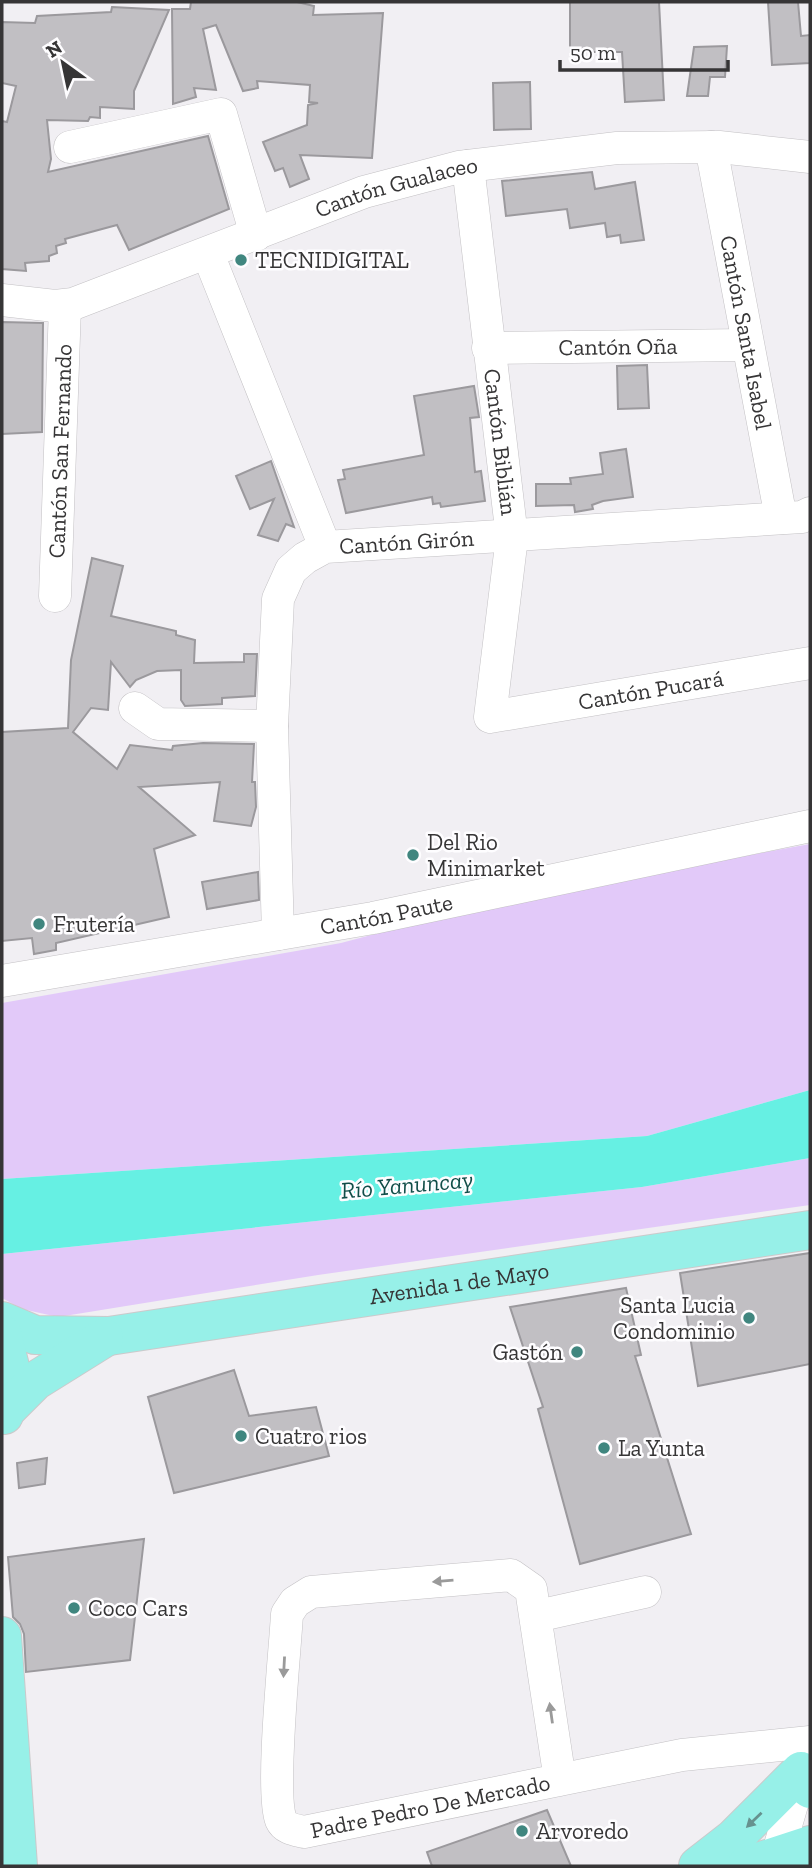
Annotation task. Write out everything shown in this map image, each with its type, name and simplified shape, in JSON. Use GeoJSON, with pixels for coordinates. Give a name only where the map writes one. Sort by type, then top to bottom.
{"type":"FeatureCollection","features":[{"type":"Feature","properties":{"kind":"main road","name":"Avenida 1 de Mayo"},"geometry":{"type":"LineString","coordinates":[[2,1321],[35,1335],[109,1336],[810,1230]]}},
{"type":"Feature","properties":{"kind":"main road"},"geometry":{"type":"LineString","coordinates":[[2,1334],[12,1367],[5,1415]]}},
{"type":"Feature","properties":{"kind":"main road","name":"Avenida 1 de Mayo"},"geometry":{"type":"LineString","coordinates":[[5,1415],[35,1381],[109,1336]]}},
{"type":"Feature","properties":{"kind":"main road"},"geometry":{"type":"LineString","coordinates":[[2,1636],[18,1866]]}},
{"type":"Feature","properties":{"kind":"main road"},"geometry":{"type":"LineString","coordinates":[[698,1866],[734,1838],[808,1761]]}},
{"type":"Feature","properties":{"kind":"street"},"geometry":{"type":"LineString","coordinates":[[70,147],[221,114],[256,235]]}},
{"type":"Feature","properties":{"kind":"street","name":"Cantón Gualaceo"},"geometry":{"type":"LineString","coordinates":[[2,300],[65,306],[208,254],[370,190],[467,166],[597,149],[711,147],[810,157]]}},
{"type":"Feature","properties":{"kind":"street","name":"Cantón Santa Isabel"},"geometry":{"type":"LineString","coordinates":[[711,147],[747,345],[802,519]]}},
{"type":"Feature","properties":{"kind":"street","name":"Cantón Biblián"},"geometry":{"type":"LineString","coordinates":[[467,166],[512,537],[489,717]]}},
{"type":"Feature","properties":{"kind":"street"},"geometry":{"type":"LineString","coordinates":[[208,254],[325,547]]}},
{"type":"Feature","properties":{"kind":"street","name":"Cantón San Fernando"},"geometry":{"type":"LineString","coordinates":[[55,596],[65,306]]}},
{"type":"Feature","properties":{"kind":"street","name":"Cantón Oña"},"geometry":{"type":"LineString","coordinates":[[488,348],[747,345]]}},
{"type":"Feature","properties":{"kind":"street","name":"Cantón Girón"},"geometry":{"type":"LineString","coordinates":[[278,933],[272,726],[280,588],[294,568],[325,547],[802,519]]}},
{"type":"Feature","properties":{"kind":"street","name":"Cantón Pucará"},"geometry":{"type":"LineString","coordinates":[[489,717],[810,663]]}},
{"type":"Feature","properties":{"kind":"street"},"geometry":{"type":"LineString","coordinates":[[135,708],[158,724],[272,726]]}},
{"type":"Feature","properties":{"kind":"street","name":"Cantón Paute"},"geometry":{"type":"LineString","coordinates":[[2,981],[373,918],[810,826]]}},
{"type":"Feature","properties":{"kind":"street","name":"Padre Pedro De Mercado"},"geometry":{"type":"LineString","coordinates":[[537,1616],[531,1589],[511,1575],[311,1592],[295,1602],[287,1614],[278,1787],[282,1820],[290,1829],[304,1832],[682,1755],[808,1761]]}},
{"type":"Feature","properties":{"kind":"street"},"geometry":{"type":"LineString","coordinates":[[560,1780],[537,1616],[645,1592]]}},
{"type":"Feature","properties":{"kind":"street"},"geometry":{"type":"LineString","coordinates":[[778,1859],[808,1761]]}},
{"type":"Feature","properties":{"kind":"shaded area"},"geometry":{"type":"Polygon","coordinates":[[[810,844],[810,1090],[647,1136],[2,1179],[2,1003],[341,943],[496,902],[810,844]]]}},
{"type":"Feature","properties":{"kind":"shaded area"},"geometry":{"type":"Polygon","coordinates":[[[810,1158],[810,1205],[318,1275],[58,1317],[22,1309],[2,1298],[2,1254],[642,1187],[810,1158]]]}},
{"type":"Feature","properties":{"kind":"water","name":"Río Yanuncay"},"geometry":{"type":"Polygon","coordinates":[[[810,1090],[810,1158],[642,1187],[2,1254],[2,1179],[647,1136],[810,1090]]]}},
{"type":"Feature","properties":{"kind":"building"},"geometry":{"type":"Polygon","coordinates":[[[191,2],[297,2],[314,6],[313,15],[383,13],[372,158],[300,155],[309,179],[290,187],[283,168],[275,171],[263,142],[307,125],[308,105],[318,103],[309,102],[310,85],[257,81],[258,88],[243,91],[216,25],[203,29],[216,90],[194,88],[196,97],[173,104],[172,9],[190,9],[191,2]]]}},
{"type":"Feature","properties":{"kind":"building"},"geometry":{"type":"Polygon","coordinates":[[[570,2],[659,2],[664,100],[625,102],[622,52],[570,52],[570,2]]]}},
{"type":"Feature","properties":{"kind":"building"},"geometry":{"type":"Polygon","coordinates":[[[768,2],[798,2],[801,36],[810,35],[810,63],[772,65],[768,2]]]}},
{"type":"Feature","properties":{"kind":"building"},"geometry":{"type":"Polygon","coordinates":[[[112,7],[169,10],[134,91],[134,109],[100,107],[100,118],[90,117],[88,121],[47,120],[51,159],[48,172],[208,136],[229,209],[129,250],[117,225],[65,239],[66,243],[56,246],[57,253],[49,256],[49,261],[25,263],[26,271],[2,269],[2,121],[7,122],[16,86],[2,83],[2,22],[35,23],[37,16],[111,12],[112,7]]]}},
{"type":"Feature","properties":{"kind":"building"},"geometry":{"type":"Polygon","coordinates":[[[727,46],[725,77],[710,77],[708,96],[687,96],[694,47],[727,46]]]}},
{"type":"Feature","properties":{"kind":"building"},"geometry":{"type":"Polygon","coordinates":[[[530,82],[531,129],[494,130],[493,83],[530,82]]]}},
{"type":"Feature","properties":{"kind":"building"},"geometry":{"type":"Polygon","coordinates":[[[592,172],[595,189],[635,182],[644,240],[621,243],[620,235],[607,237],[605,223],[570,228],[567,209],[506,216],[502,181],[592,172]]]}},
{"type":"Feature","properties":{"kind":"building"},"geometry":{"type":"Polygon","coordinates":[[[2,322],[43,323],[42,432],[2,434],[2,322]]]}},
{"type":"Feature","properties":{"kind":"building"},"geometry":{"type":"Polygon","coordinates":[[[647,365],[649,408],[618,409],[617,366],[647,365]]]}},
{"type":"Feature","properties":{"kind":"building"},"geometry":{"type":"Polygon","coordinates":[[[474,386],[479,417],[470,418],[475,472],[481,471],[485,501],[441,507],[440,503],[433,504],[432,497],[346,513],[338,480],[345,479],[343,470],[424,455],[414,396],[474,386]]]}},
{"type":"Feature","properties":{"kind":"building"},"geometry":{"type":"Polygon","coordinates":[[[626,449],[633,497],[603,501],[592,505],[593,509],[575,512],[574,505],[536,506],[536,484],[571,484],[570,478],[603,474],[600,453],[626,449]]]}},
{"type":"Feature","properties":{"kind":"building"},"geometry":{"type":"Polygon","coordinates":[[[271,461],[294,527],[286,524],[278,541],[258,535],[274,499],[250,509],[236,476],[271,461]]]}},
{"type":"Feature","properties":{"kind":"building"},"geometry":{"type":"Polygon","coordinates":[[[92,558],[123,566],[111,616],[176,631],[176,635],[195,640],[194,663],[244,662],[244,654],[257,654],[255,696],[222,698],[222,704],[185,706],[181,700],[181,670],[157,671],[136,680],[130,687],[111,662],[108,710],[91,708],[73,732],[117,769],[130,745],[172,750],[173,746],[203,743],[254,744],[252,782],[255,782],[256,807],[251,826],[214,821],[220,782],[139,787],[195,835],[154,849],[169,917],[56,943],[56,950],[34,954],[32,938],[2,941],[2,732],[68,728],[71,660],[92,558]]]}},
{"type":"Feature","properties":{"kind":"building"},"geometry":{"type":"Polygon","coordinates":[[[258,872],[259,900],[207,909],[202,882],[258,872]]]}},
{"type":"Feature","properties":{"kind":"building","name":"Santa Lucia Condominio"},"geometry":{"type":"Polygon","coordinates":[[[810,1253],[810,1364],[698,1386],[680,1273],[810,1253]]]}},
{"type":"Feature","properties":{"kind":"building"},"geometry":{"type":"Polygon","coordinates":[[[626,1288],[641,1355],[635,1356],[691,1534],[580,1564],[538,1409],[543,1407],[510,1307],[626,1288]]]}},
{"type":"Feature","properties":{"kind":"building","name":"Cuatro rios"},"geometry":{"type":"Polygon","coordinates":[[[234,1370],[249,1416],[316,1407],[329,1456],[174,1493],[148,1397],[234,1370]]]}},
{"type":"Feature","properties":{"kind":"building"},"geometry":{"type":"Polygon","coordinates":[[[47,1458],[45,1484],[19,1488],[17,1463],[47,1458]]]}},
{"type":"Feature","properties":{"kind":"building","name":"Coco Cars"},"geometry":{"type":"Polygon","coordinates":[[[144,1539],[130,1660],[26,1672],[24,1634],[13,1617],[8,1557],[144,1539]]]}},
{"type":"Feature","properties":{"kind":"building","name":"Arvoredo"},"geometry":{"type":"Polygon","coordinates":[[[547,1810],[571,1866],[432,1866],[427,1852],[547,1810]]]}},
{"type":"Feature","properties":{"kind":"place","name":"TECNIDIGITAL"},"geometry":{"type":"Point","coordinates":[241,260]}},
{"type":"Feature","properties":{"kind":"place","name":"Del Rio Minimarket"},"geometry":{"type":"Point","coordinates":[413,855]}},
{"type":"Feature","properties":{"kind":"place","name":"Frutería"},"geometry":{"type":"Point","coordinates":[39,924]}},
{"type":"Feature","properties":{"kind":"place","name":"Santa Lucia Condominio"},"geometry":{"type":"Point","coordinates":[749,1318]}},
{"type":"Feature","properties":{"kind":"place","name":"Gastón"},"geometry":{"type":"Point","coordinates":[577,1352]}},
{"type":"Feature","properties":{"kind":"place","name":"Cuatro rios"},"geometry":{"type":"Point","coordinates":[241,1436]}},
{"type":"Feature","properties":{"kind":"place","name":"La Yunta"},"geometry":{"type":"Point","coordinates":[604,1448]}},
{"type":"Feature","properties":{"kind":"place","name":"Coco Cars"},"geometry":{"type":"Point","coordinates":[74,1608]}},
{"type":"Feature","properties":{"kind":"place","name":"Arvoredo"},"geometry":{"type":"Point","coordinates":[522,1831]}}]}
